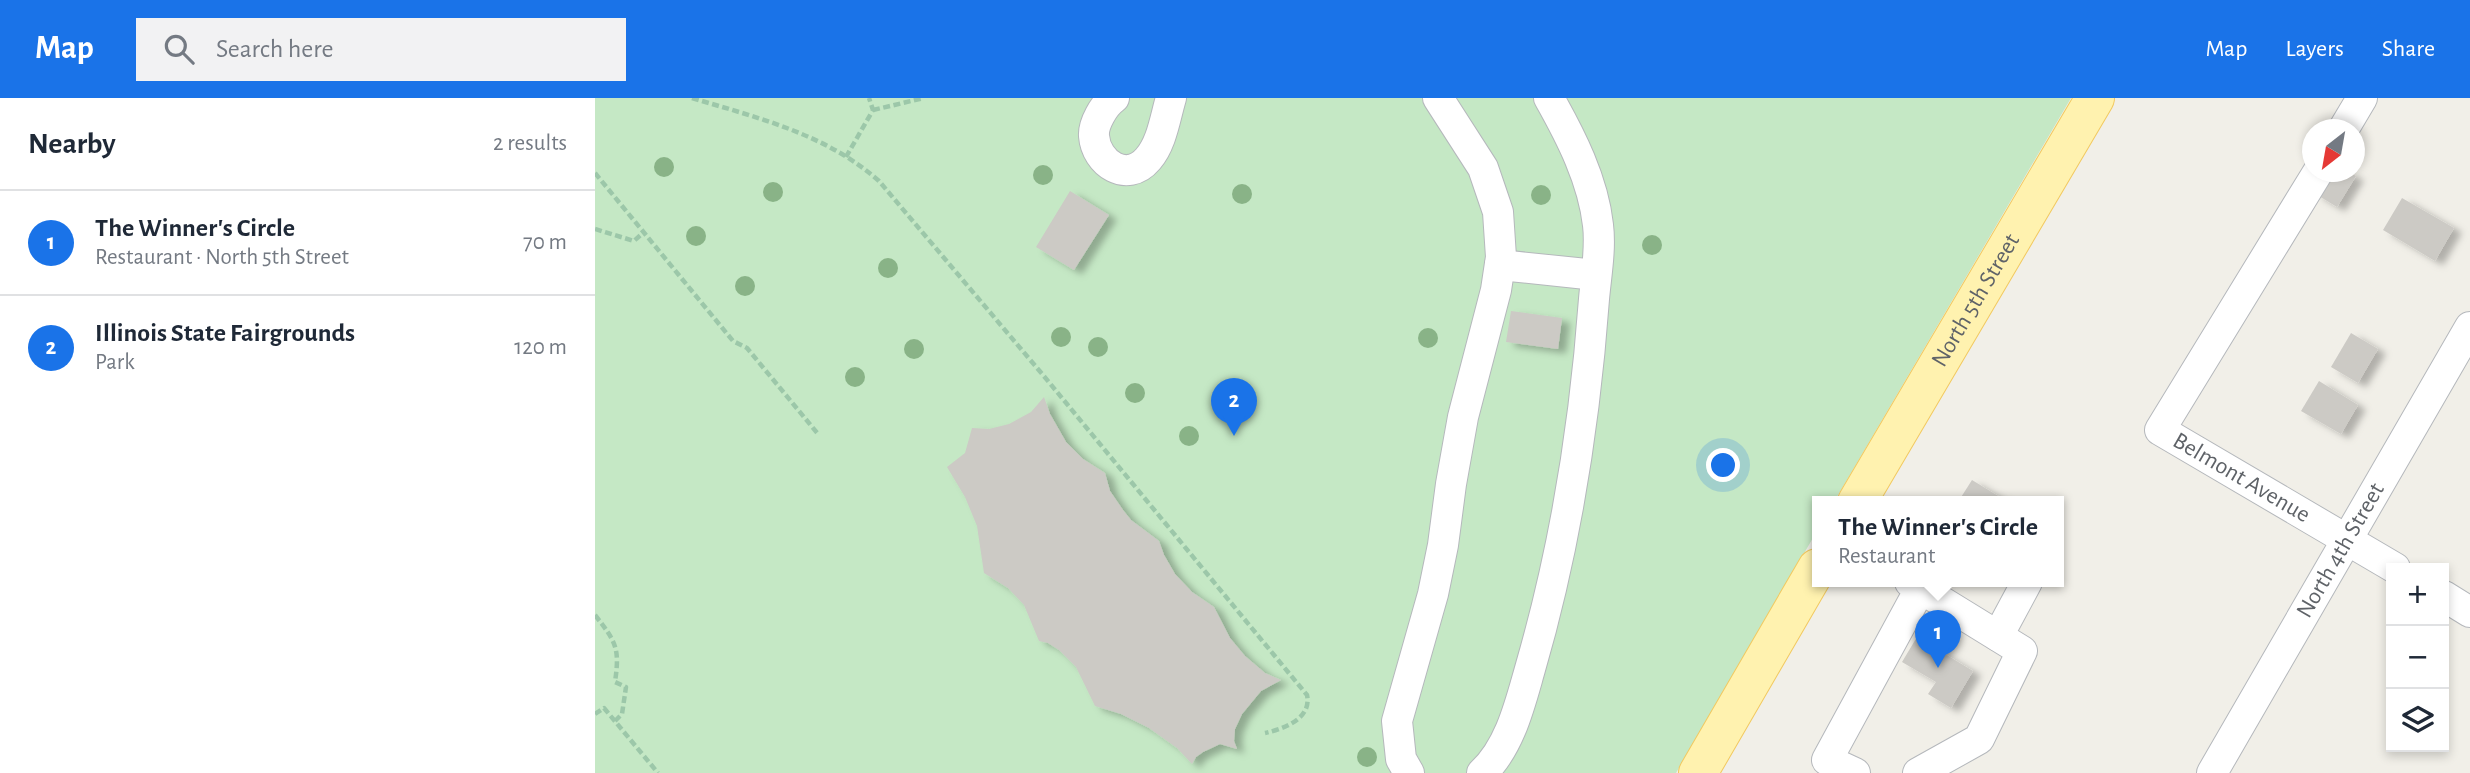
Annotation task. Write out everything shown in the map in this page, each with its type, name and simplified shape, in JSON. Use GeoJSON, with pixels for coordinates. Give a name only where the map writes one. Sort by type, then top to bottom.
{"type":"FeatureCollection","features":[{"type":"Feature","properties":{"kind":"main road","name":"North 5th Street"},"geometry":{"type":"LineString","coordinates":[[1861,496],[2095,98]]}},
{"type":"Feature","properties":{"kind":"main road"},"geometry":{"type":"LineString","coordinates":[[1698,773],[1812,577]]}},
{"type":"Feature","properties":{"kind":"street"},"geometry":{"type":"LineString","coordinates":[[1114,98],[1098,120],[1094,136],[1100,152],[1110,165],[1125,172],[1137,169],[1156,148],[1171,98]]}},
{"type":"Feature","properties":{"kind":"street"},"geometry":{"type":"LineString","coordinates":[[1409,773],[1401,759],[1397,722],[1433,594],[1463,417],[1500,265],[1498,212],[1483,168],[1438,98]]}},
{"type":"Feature","properties":{"kind":"street"},"geometry":{"type":"LineString","coordinates":[[1482,773],[1504,746],[1521,701],[1540,634],[1568,501],[1590,352],[1599,228],[1593,195],[1581,163],[1549,98]]}},
{"type":"Feature","properties":{"kind":"street"},"geometry":{"type":"LineString","coordinates":[[2350,119],[2363,98]]}},
{"type":"Feature","properties":{"kind":"street","name":"Belmont Avenue"},"geometry":{"type":"LineString","coordinates":[[2312,182],[2160,430],[2386,563]]}},
{"type":"Feature","properties":{"kind":"street"},"geometry":{"type":"LineString","coordinates":[[1500,265],[1596,275]]}},
{"type":"Feature","properties":{"kind":"street","name":"North 4th Street"},"geometry":{"type":"LineString","coordinates":[[2212,773],[2470,327]]}},
{"type":"Feature","properties":{"kind":"street"},"geometry":{"type":"LineString","coordinates":[[1855,773],[1828,760],[1914,587]]}},
{"type":"Feature","properties":{"kind":"street"},"geometry":{"type":"LineString","coordinates":[[1917,587],[2022,650],[1960,773]]}},
{"type":"Feature","properties":{"kind":"street"},"geometry":{"type":"LineString","coordinates":[[1999,636],[2024,587]]}},
{"type":"Feature","properties":{"kind":"street"},"geometry":{"type":"LineString","coordinates":[[2449,599],[2470,612]]}},
{"type":"Feature","properties":{"kind":"street"},"geometry":{"type":"LineString","coordinates":[[1918,773],[1979,739]]}},
{"type":"Feature","properties":{"kind":"path"},"geometry":{"type":"LineString","coordinates":[[692,98],[797,131],[820,141],[865,168],[895,198],[1307,695],[1306,709],[1301,716],[1284,729],[1265,733]]}},
{"type":"Feature","properties":{"kind":"path"},"geometry":{"type":"LineString","coordinates":[[869,98],[873,110]]}},
{"type":"Feature","properties":{"kind":"path"},"geometry":{"type":"LineString","coordinates":[[846,157],[873,110],[925,98]]}},
{"type":"Feature","properties":{"kind":"path"},"geometry":{"type":"LineString","coordinates":[[595,173],[733,341],[747,348],[818,434]]}},
{"type":"Feature","properties":{"kind":"path"},"geometry":{"type":"LineString","coordinates":[[595,229],[634,241],[644,232]]}},
{"type":"Feature","properties":{"kind":"path"},"geometry":{"type":"LineString","coordinates":[[595,615],[612,636],[618,652],[615,682],[626,687],[622,714],[615,721]]}},
{"type":"Feature","properties":{"kind":"path"},"geometry":{"type":"LineString","coordinates":[[595,714],[604,708],[658,773]]}},
{"type":"Feature","properties":{"kind":"green space"},"geometry":{"type":"Polygon","coordinates":[[[595,98],[2071,98],[1838,496],[1812,496],[1812,540],[1676,773],[595,773],[595,98]]]}},
{"type":"Feature","properties":{"kind":"building"},"geometry":{"type":"Polygon","coordinates":[[[2321,182],[2352,182],[2337,207],[2314,193],[2321,182]]]}},
{"type":"Feature","properties":{"kind":"building"},"geometry":{"type":"Polygon","coordinates":[[[1070,191],[1109,215],[1074,270],[1036,247],[1070,191]]]}},
{"type":"Feature","properties":{"kind":"building"},"geometry":{"type":"Polygon","coordinates":[[[2402,198],[2454,228],[2435,261],[2383,230],[2402,198]]]}},
{"type":"Feature","properties":{"kind":"building"},"geometry":{"type":"Polygon","coordinates":[[[1511,311],[1562,318],[1558,349],[1506,342],[1511,311]]]}},
{"type":"Feature","properties":{"kind":"building"},"geometry":{"type":"Polygon","coordinates":[[[2351,333],[2378,349],[2358,383],[2331,367],[2351,333]]]}},
{"type":"Feature","properties":{"kind":"building"},"geometry":{"type":"Polygon","coordinates":[[[2319,381],[2358,405],[2341,434],[2301,411],[2319,381]]]}},
{"type":"Feature","properties":{"kind":"building"},"geometry":{"type":"Polygon","coordinates":[[[1044,397],[1066,442],[1083,459],[1105,473],[1110,491],[1123,510],[1131,520],[1159,541],[1175,574],[1192,592],[1214,607],[1230,638],[1245,656],[1265,673],[1281,680],[1261,691],[1242,714],[1235,729],[1234,741],[1237,749],[1220,744],[1196,757],[1192,764],[1177,748],[1149,728],[1121,714],[1095,706],[1076,667],[1059,650],[1039,641],[1024,605],[1008,588],[984,573],[977,526],[965,497],[947,467],[965,453],[972,428],[989,429],[1009,424],[1031,412],[1044,397]]]}},
{"type":"Feature","properties":{"kind":"building"},"geometry":{"type":"Polygon","coordinates":[[[1972,480],[1998,496],[1962,496],[1972,480]]]}},
{"type":"Feature","properties":{"kind":"building"},"geometry":{"type":"Polygon","coordinates":[[[1917,637],[1973,671],[1951,708],[1928,694],[1936,682],[1902,662],[1917,637]]]}},
{"type":"Feature","properties":{"kind":"place","name":"Illinois State Fairgrounds"},"geometry":{"type":"Point","coordinates":[1234,436]}},
{"type":"Feature","properties":{"kind":"place","name":"The Winner's Circle"},"geometry":{"type":"Point","coordinates":[1938,668]}}]}
